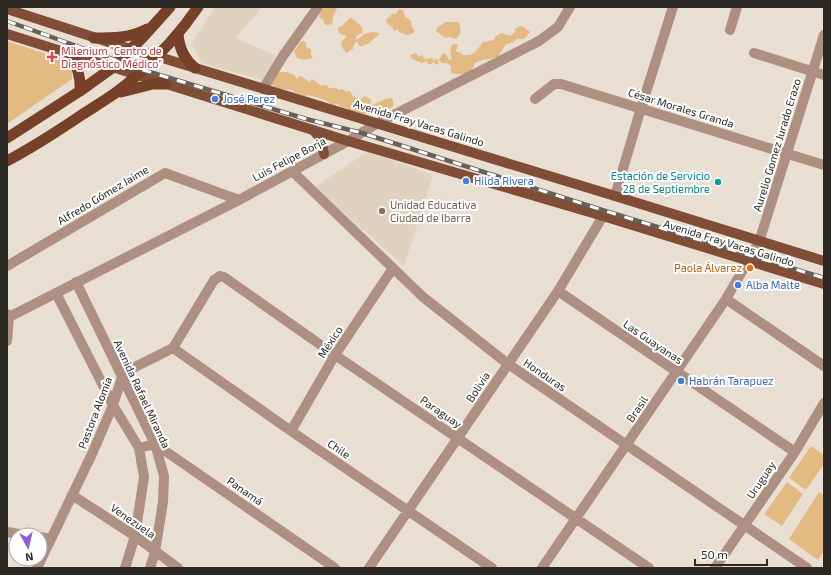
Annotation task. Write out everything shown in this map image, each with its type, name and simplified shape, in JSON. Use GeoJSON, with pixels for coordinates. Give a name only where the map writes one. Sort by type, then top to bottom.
{"type":"FeatureCollection","features":[{"type":"Feature","properties":{"kind":"highway"},"geometry":{"type":"LineString","coordinates":[[7,138],[80,91],[112,68],[170,7]]}},
{"type":"Feature","properties":{"kind":"highway"},"geometry":{"type":"LineString","coordinates":[[7,160],[33,147],[115,94],[137,75],[178,34],[198,7]]}},
{"type":"Feature","properties":{"kind":"highway"},"geometry":{"type":"LineString","coordinates":[[94,38],[121,38],[134,35],[153,26]]}},
{"type":"Feature","properties":{"kind":"highway"},"geometry":{"type":"LineString","coordinates":[[178,34],[178,43],[182,52],[190,64],[195,68]]}},
{"type":"Feature","properties":{"kind":"highway"},"geometry":{"type":"LineString","coordinates":[[72,55],[78,70],[80,91]]}},
{"type":"Feature","properties":{"kind":"highway"},"geometry":{"type":"LineString","coordinates":[[115,94],[133,88],[153,84],[166,84]]}},
{"type":"Feature","properties":{"kind":"main road","name":"Avenida Fray Vacas Galindo"},"geometry":{"type":"LineString","coordinates":[[7,9],[25,11],[94,38],[378,123],[824,261]]}},
{"type":"Feature","properties":{"kind":"main road","name":"Avenida Fray Vacas Galindo"},"geometry":{"type":"LineString","coordinates":[[7,34],[348,141],[603,216],[824,284]]}},
{"type":"Feature","properties":{"kind":"main road"},"geometry":{"type":"LineString","coordinates":[[314,130],[321,139],[324,154]]}},
{"type":"Feature","properties":{"kind":"street"},"geometry":{"type":"LineString","coordinates":[[263,89],[283,56],[318,7]]}},
{"type":"Feature","properties":{"kind":"street","name":"Luis Felipe Borja"},"geometry":{"type":"LineString","coordinates":[[8,316],[239,200],[348,141],[378,123],[539,41],[558,27],[570,7]]}},
{"type":"Feature","properties":{"kind":"street"},"geometry":{"type":"LineString","coordinates":[[615,196],[673,7]]}},
{"type":"Feature","properties":{"kind":"street"},"geometry":{"type":"LineString","coordinates":[[730,30],[737,7]]}},
{"type":"Feature","properties":{"kind":"street","name":"Aurelio Gomez Jurado Erazo"},"geometry":{"type":"LineString","coordinates":[[748,261],[759,242],[824,35]]}},
{"type":"Feature","properties":{"kind":"street"},"geometry":{"type":"LineString","coordinates":[[754,53],[824,75]]}},
{"type":"Feature","properties":{"kind":"street","name":"César Morales Granda"},"geometry":{"type":"LineString","coordinates":[[535,100],[554,84],[561,84],[824,165]]}},
{"type":"Feature","properties":{"kind":"street","name":"Honduras"},"geometry":{"type":"LineString","coordinates":[[292,171],[423,297],[508,364],[807,568]]}},
{"type":"Feature","properties":{"kind":"street","name":"Alfredo Gómez Jaime"},"geometry":{"type":"LineString","coordinates":[[7,266],[165,173],[239,200]]}},
{"type":"Feature","properties":{"kind":"street","name":"Bolivia"},"geometry":{"type":"LineString","coordinates":[[369,568],[558,291],[603,216]]}},
{"type":"Feature","properties":{"kind":"street","name":"Brasil"},"geometry":{"type":"LineString","coordinates":[[542,568],[726,299],[748,261]]}},
{"type":"Feature","properties":{"kind":"street","name":"México"},"geometry":{"type":"LineString","coordinates":[[291,431],[335,354],[393,268]]}},
{"type":"Feature","properties":{"kind":"street","name":"Paraguay"},"geometry":{"type":"LineString","coordinates":[[173,348],[214,280],[220,276],[224,277],[649,568]]}},
{"type":"Feature","properties":{"kind":"street","name":"Avenida Rafael Miranda"},"geometry":{"type":"LineString","coordinates":[[76,282],[155,444],[164,476],[163,502],[155,552],[150,568]]}},
{"type":"Feature","properties":{"kind":"street","name":"Las Guayanas"},"geometry":{"type":"LineString","coordinates":[[558,291],[794,452]]}},
{"type":"Feature","properties":{"kind":"street"},"geometry":{"type":"LineString","coordinates":[[56,293],[113,405],[139,448],[144,477],[135,536],[125,568]]}},
{"type":"Feature","properties":{"kind":"street"},"geometry":{"type":"LineString","coordinates":[[726,299],[824,366]]}},
{"type":"Feature","properties":{"kind":"street"},"geometry":{"type":"LineString","coordinates":[[7,341],[8,316]]}},
{"type":"Feature","properties":{"kind":"street","name":"Pastora Alomía"},"geometry":{"type":"LineString","coordinates":[[37,568],[113,405],[122,377],[127,371],[173,348]]}},
{"type":"Feature","properties":{"kind":"street","name":"Chile"},"geometry":{"type":"LineString","coordinates":[[173,348],[291,431],[492,568]]}},
{"type":"Feature","properties":{"kind":"street","name":"Uruguay"},"geometry":{"type":"LineString","coordinates":[[716,568],[794,452],[824,403]]}},
{"type":"Feature","properties":{"kind":"street"},"geometry":{"type":"LineString","coordinates":[[139,448],[155,444]]}},
{"type":"Feature","properties":{"kind":"street","name":"Panamá"},"geometry":{"type":"LineString","coordinates":[[155,444],[335,568]]}},
{"type":"Feature","properties":{"kind":"street","name":"Venezuela"},"geometry":{"type":"LineString","coordinates":[[72,495],[135,536],[178,568]]}},
{"type":"Feature","properties":{"kind":"shaded area"},"geometry":{"type":"Polygon","coordinates":[[[215,7],[262,7],[236,38],[278,57],[262,80],[202,63],[191,45],[215,7]]]}},
{"type":"Feature","properties":{"kind":"shaded area"},"geometry":{"type":"Polygon","coordinates":[[[324,7],[337,7],[332,24],[327,25],[319,16],[324,7]]]}},
{"type":"Feature","properties":{"kind":"shaded area"},"geometry":{"type":"Polygon","coordinates":[[[399,9],[403,10],[405,16],[411,21],[415,32],[409,35],[403,34],[399,32],[398,29],[394,31],[393,28],[387,23],[386,20],[392,14],[396,14],[399,9]]]}},
{"type":"Feature","properties":{"kind":"shaded area"},"geometry":{"type":"Polygon","coordinates":[[[350,18],[356,21],[363,29],[362,33],[356,36],[356,39],[359,39],[363,35],[369,33],[374,32],[380,34],[368,44],[360,47],[357,42],[354,44],[353,49],[346,53],[341,42],[347,36],[342,35],[338,28],[350,18]]]}},
{"type":"Feature","properties":{"kind":"shaded area"},"geometry":{"type":"Polygon","coordinates":[[[446,22],[459,22],[461,32],[456,39],[449,37],[445,38],[436,31],[437,28],[446,22]]]}},
{"type":"Feature","properties":{"kind":"shaded area"},"geometry":{"type":"Polygon","coordinates":[[[520,26],[524,27],[530,32],[524,39],[517,39],[512,43],[506,44],[498,57],[477,62],[468,73],[451,73],[451,66],[447,63],[442,63],[439,60],[443,53],[446,54],[449,60],[452,59],[450,51],[453,44],[458,45],[456,51],[462,55],[470,55],[475,52],[483,42],[494,40],[495,37],[501,33],[510,36],[515,32],[515,29],[520,26]]]}},
{"type":"Feature","properties":{"kind":"shaded area"},"geometry":{"type":"Polygon","coordinates":[[[7,41],[68,61],[72,69],[72,79],[7,124],[7,41]]]}},
{"type":"Feature","properties":{"kind":"shaded area"},"geometry":{"type":"Polygon","coordinates":[[[302,41],[306,42],[306,48],[311,49],[311,55],[313,58],[304,60],[297,58],[294,51],[298,44],[302,41]]]}},
{"type":"Feature","properties":{"kind":"shaded area"},"geometry":{"type":"Polygon","coordinates":[[[416,53],[419,57],[422,55],[425,59],[433,58],[433,61],[436,59],[439,63],[437,65],[433,62],[428,64],[427,61],[422,63],[411,58],[410,55],[416,53]]]}},
{"type":"Feature","properties":{"kind":"shaded area"},"geometry":{"type":"Polygon","coordinates":[[[278,72],[286,72],[294,75],[297,79],[301,76],[310,82],[312,79],[320,86],[327,85],[329,88],[336,88],[339,90],[342,89],[347,92],[349,90],[358,101],[365,96],[371,100],[370,105],[392,98],[394,105],[384,112],[366,114],[354,112],[337,104],[332,105],[328,101],[321,98],[308,95],[302,96],[293,90],[278,89],[270,83],[278,72]]]}},
{"type":"Feature","properties":{"kind":"shaded area","name":"Unidad Educativa Ciudad de Ibarra"},"geometry":{"type":"Polygon","coordinates":[[[367,152],[433,175],[404,266],[315,187],[367,152]]]}},
{"type":"Feature","properties":{"kind":"shaded area"},"geometry":{"type":"Polygon","coordinates":[[[811,446],[824,455],[824,464],[806,490],[789,478],[811,446]]]}},
{"type":"Feature","properties":{"kind":"shaded area"},"geometry":{"type":"Polygon","coordinates":[[[787,482],[803,494],[782,526],[764,514],[787,482]]]}},
{"type":"Feature","properties":{"kind":"shaded area"},"geometry":{"type":"Polygon","coordinates":[[[819,492],[824,495],[824,551],[818,560],[789,539],[819,492]]]}},
{"type":"Feature","properties":{"kind":"railway"},"geometry":{"type":"LineString","coordinates":[[7,21],[143,70],[306,119],[362,133],[602,210],[824,278]]}},
{"type":"Feature","properties":{"kind":"place","name":"Milenium \"Centro de Diagnóstico Médico\""},"geometry":{"type":"Point","coordinates":[52,57]}},
{"type":"Feature","properties":{"kind":"place","name":"José Perez"},"geometry":{"type":"Point","coordinates":[215,99]}},
{"type":"Feature","properties":{"kind":"place","name":"Hilda Rivera"},"geometry":{"type":"Point","coordinates":[466,181]}},
{"type":"Feature","properties":{"kind":"place","name":"Estación de Servicio 28 de Septiembre"},"geometry":{"type":"Point","coordinates":[718,182]}},
{"type":"Feature","properties":{"kind":"place","name":"Unidad Educativa Ciudad de Ibarra"},"geometry":{"type":"Point","coordinates":[382,211]}},
{"type":"Feature","properties":{"kind":"place","name":"Paola Álvarez"},"geometry":{"type":"Point","coordinates":[750,268]}},
{"type":"Feature","properties":{"kind":"place","name":"Alba Malte"},"geometry":{"type":"Point","coordinates":[738,285]}},
{"type":"Feature","properties":{"kind":"place","name":"Habrán Tarapuez"},"geometry":{"type":"Point","coordinates":[681,381]}}]}
